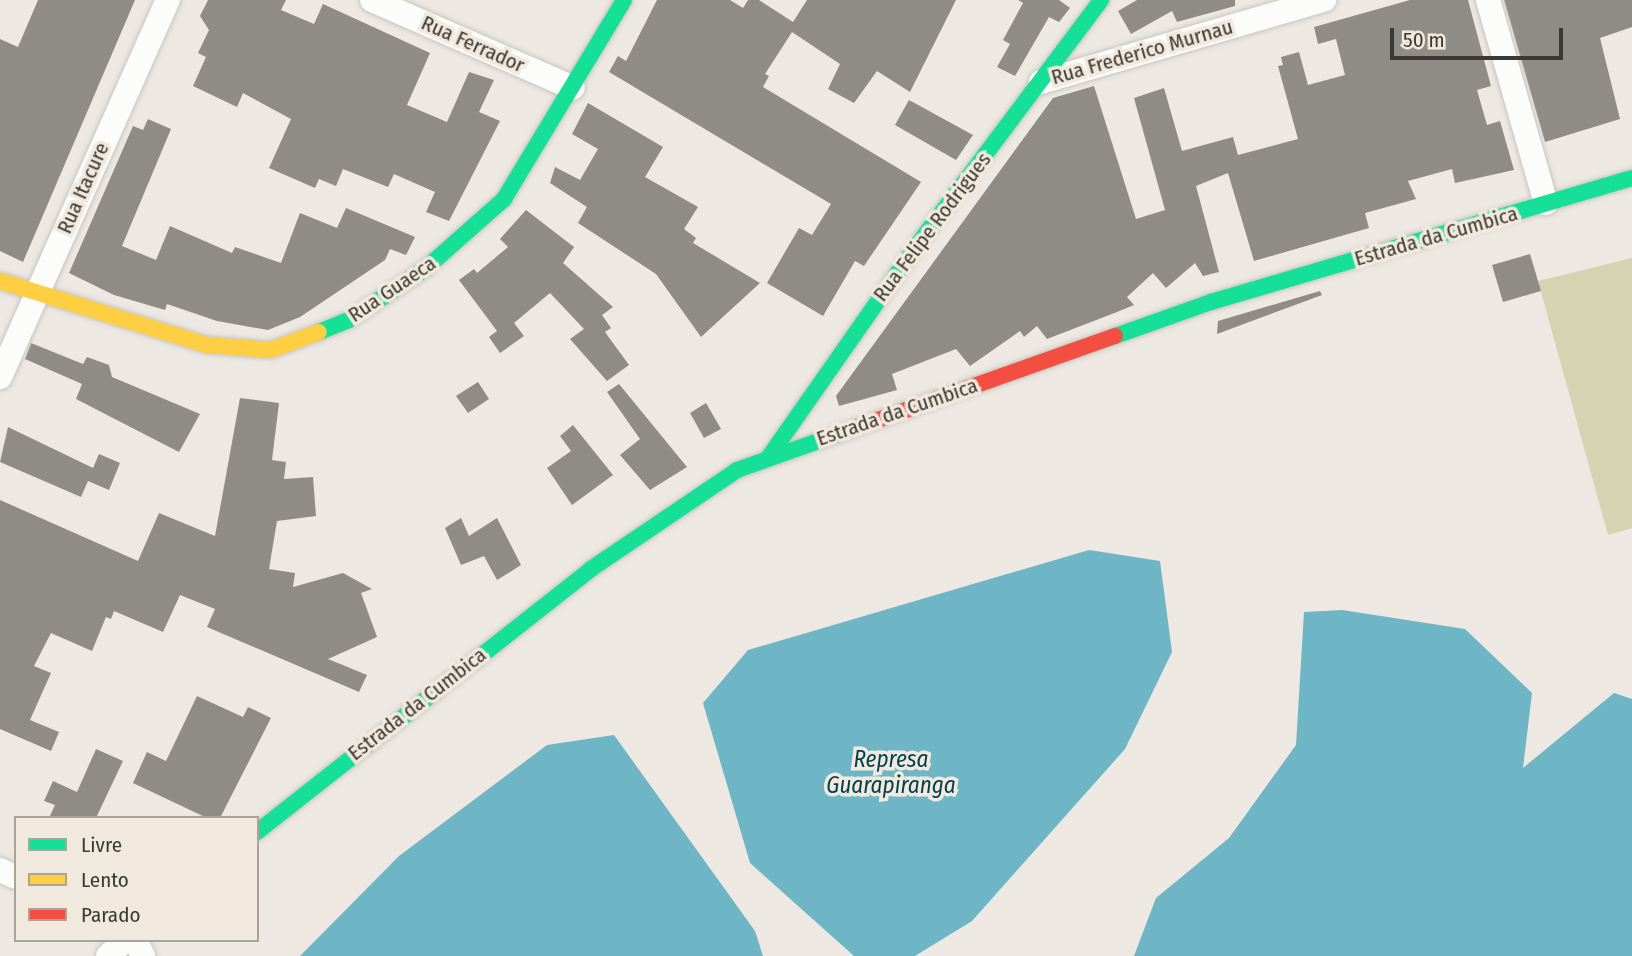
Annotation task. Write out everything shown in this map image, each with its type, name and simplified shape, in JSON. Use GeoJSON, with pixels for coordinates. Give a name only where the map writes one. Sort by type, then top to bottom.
{"type":"FeatureCollection","features":[{"type":"Feature","properties":{"kind":"street","name":"Rua Itacure"},"geometry":{"type":"LineString","coordinates":[[0,377],[168,0]]}},
{"type":"Feature","properties":{"kind":"street","name":"Rua Ferrador"},"geometry":{"type":"LineString","coordinates":[[372,0],[573,88]]}},
{"type":"Feature","properties":{"kind":"street","name":"Rua Guaeca"},"geometry":{"type":"LineString","coordinates":[[0,281],[34,296],[207,345],[271,350],[336,325],[425,270],[478,225],[527,169],[624,0]]}},
{"type":"Feature","properties":{"kind":"street","name":"Rua Felipe Rodrigues"},"geometry":{"type":"LineString","coordinates":[[768,457],[915,248],[1101,0]]}},
{"type":"Feature","properties":{"kind":"street","name":"Rua Frederico Murnau"},"geometry":{"type":"LineString","coordinates":[[1041,82],[1324,0]]}},
{"type":"Feature","properties":{"kind":"street"},"geometry":{"type":"LineString","coordinates":[[1488,0],[1546,203]]}},
{"type":"Feature","properties":{"kind":"street","name":"Estrada da Cumbica"},"geometry":{"type":"LineString","coordinates":[[259,830],[591,569],[737,470],[1211,302],[1632,178]]}},
{"type":"Feature","properties":{"kind":"street"},"geometry":{"type":"LineString","coordinates":[[108,956],[123,942]]}},
{"type":"Feature","properties":{"kind":"green space"},"geometry":{"type":"Polygon","coordinates":[[[1632,258],[1632,528],[1608,535],[1538,281],[1632,258]]]}},
{"type":"Feature","properties":{"kind":"water","name":"Represa Guarapiranga"},"geometry":{"type":"Polygon","coordinates":[[[1089,550],[1160,561],[1172,652],[1125,749],[972,921],[915,956],[854,956],[750,863],[703,703],[748,650],[1089,550]]]}},
{"type":"Feature","properties":{"kind":"water"},"geometry":{"type":"Polygon","coordinates":[[[1342,610],[1465,629],[1532,693],[1523,768],[1614,693],[1632,699],[1632,956],[1134,956],[1156,898],[1229,838],[1296,745],[1304,612],[1342,610]]]}},
{"type":"Feature","properties":{"kind":"water"},"geometry":{"type":"Polygon","coordinates":[[[614,735],[755,931],[763,956],[300,956],[399,856],[547,745],[614,735]]]}},
{"type":"Feature","properties":{"kind":"building"},"geometry":{"type":"Polygon","coordinates":[[[38,0],[135,0],[23,262],[0,251],[0,39],[18,47],[38,0]]]}},
{"type":"Feature","properties":{"kind":"building"},"geometry":{"type":"Polygon","coordinates":[[[208,0],[286,0],[281,10],[314,24],[323,4],[430,53],[407,105],[447,122],[469,72],[494,80],[479,112],[500,121],[449,221],[426,212],[435,192],[394,174],[388,187],[343,169],[336,186],[319,179],[315,188],[269,168],[291,119],[243,93],[237,107],[193,86],[206,57],[198,53],[209,30],[200,16],[208,0]]]}},
{"type":"Feature","properties":{"kind":"building"},"geometry":{"type":"Polygon","coordinates":[[[657,0],[730,0],[743,8],[748,0],[759,0],[793,22],[807,0],[956,0],[910,92],[877,71],[854,103],[828,89],[840,64],[792,32],[765,74],[769,76],[763,87],[921,182],[864,266],[855,261],[823,316],[767,283],[799,228],[812,235],[831,204],[609,72],[618,56],[626,61],[657,0]]]}},
{"type":"Feature","properties":{"kind":"building"},"geometry":{"type":"Polygon","coordinates":[[[1018,0],[1059,0],[1070,8],[1059,22],[1049,17],[1015,76],[997,67],[1010,44],[1003,40],[1023,3],[1018,0]]]}},
{"type":"Feature","properties":{"kind":"building"},"geometry":{"type":"Polygon","coordinates":[[[1137,0],[1235,0],[1235,6],[1177,22],[1172,11],[1131,34],[1118,11],[1137,0]]]}},
{"type":"Feature","properties":{"kind":"building"},"geometry":{"type":"Polygon","coordinates":[[[1410,0],[1468,0],[1491,86],[1477,90],[1487,125],[1500,121],[1514,170],[1455,183],[1452,169],[1408,181],[1416,199],[1365,213],[1369,228],[1254,261],[1228,173],[1196,186],[1219,272],[1203,276],[1195,263],[1166,288],[1153,273],[1127,297],[1134,305],[1047,339],[1037,326],[1024,337],[1020,331],[970,366],[956,349],[892,374],[897,390],[839,406],[836,396],[1053,98],[1094,86],[1136,219],[1165,210],[1134,98],[1164,88],[1182,151],[1233,137],[1238,155],[1298,139],[1278,66],[1283,65],[1281,57],[1299,52],[1308,85],[1345,75],[1336,39],[1318,44],[1314,27],[1410,0]]]}},
{"type":"Feature","properties":{"kind":"building"},"geometry":{"type":"Polygon","coordinates":[[[1504,0],[1632,0],[1632,27],[1600,38],[1620,119],[1545,142],[1504,0]]]}},
{"type":"Feature","properties":{"kind":"building"},"geometry":{"type":"Polygon","coordinates":[[[909,100],[973,135],[956,160],[895,125],[909,100]]]}},
{"type":"Feature","properties":{"kind":"building"},"geometry":{"type":"Polygon","coordinates":[[[588,103],[663,147],[645,177],[698,207],[684,229],[696,238],[693,243],[760,283],[701,337],[656,274],[578,223],[587,207],[550,183],[555,167],[580,180],[598,149],[572,134],[588,103]]]}},
{"type":"Feature","properties":{"kind":"building"},"geometry":{"type":"Polygon","coordinates":[[[148,119],[171,129],[122,246],[156,260],[170,226],[232,253],[235,247],[281,263],[300,213],[337,228],[346,208],[415,237],[406,255],[390,249],[385,260],[300,317],[268,330],[217,321],[167,304],[165,310],[114,295],[69,273],[133,126],[143,130],[148,119]]]}},
{"type":"Feature","properties":{"kind":"building"},"geometry":{"type":"Polygon","coordinates":[[[526,210],[574,247],[563,263],[613,307],[602,315],[611,328],[605,332],[629,365],[607,381],[570,339],[584,329],[550,293],[514,323],[524,336],[500,353],[489,337],[497,331],[459,280],[474,269],[477,273],[508,247],[500,239],[526,210]]]}},
{"type":"Feature","properties":{"kind":"building"},"geometry":{"type":"Polygon","coordinates":[[[1530,254],[1541,291],[1503,302],[1492,265],[1530,254]]]}},
{"type":"Feature","properties":{"kind":"building"},"geometry":{"type":"Polygon","coordinates":[[[1320,291],[1322,295],[1217,334],[1218,321],[1320,291]]]}},
{"type":"Feature","properties":{"kind":"building"},"geometry":{"type":"Polygon","coordinates":[[[31,343],[83,364],[87,357],[109,365],[112,377],[200,414],[179,452],[76,399],[82,384],[25,359],[31,343]]]}},
{"type":"Feature","properties":{"kind":"building"},"geometry":{"type":"Polygon","coordinates":[[[478,382],[489,399],[468,413],[456,396],[478,382]]]}},
{"type":"Feature","properties":{"kind":"building"},"geometry":{"type":"Polygon","coordinates":[[[619,384],[687,467],[650,490],[620,455],[640,439],[607,392],[619,384]]]}},
{"type":"Feature","properties":{"kind":"building"},"geometry":{"type":"Polygon","coordinates":[[[240,398],[279,403],[272,460],[286,462],[284,479],[313,477],[316,516],[277,521],[269,569],[295,573],[293,587],[343,573],[372,589],[361,593],[377,637],[328,659],[367,675],[359,692],[207,627],[215,609],[180,595],[163,632],[114,611],[111,619],[106,617],[92,651],[51,633],[34,666],[51,673],[30,720],[59,732],[51,751],[0,729],[0,500],[138,561],[159,513],[215,536],[240,398]]]}},
{"type":"Feature","properties":{"kind":"building"},"geometry":{"type":"Polygon","coordinates":[[[706,403],[721,429],[704,438],[690,413],[706,403]]]}},
{"type":"Feature","properties":{"kind":"building"},"geometry":{"type":"Polygon","coordinates":[[[573,425],[613,475],[572,505],[547,468],[571,451],[560,436],[573,425]]]}},
{"type":"Feature","properties":{"kind":"building"},"geometry":{"type":"Polygon","coordinates":[[[8,427],[93,468],[99,454],[120,463],[109,490],[88,481],[81,497],[0,462],[8,427]]]}},
{"type":"Feature","properties":{"kind":"building"},"geometry":{"type":"Polygon","coordinates":[[[461,518],[469,536],[497,518],[521,565],[497,580],[484,556],[461,565],[445,528],[461,518]]]}},
{"type":"Feature","properties":{"kind":"building"},"geometry":{"type":"Polygon","coordinates":[[[197,696],[243,717],[248,707],[271,718],[221,816],[203,816],[133,783],[147,752],[166,761],[197,696]]]}},
{"type":"Feature","properties":{"kind":"building"},"geometry":{"type":"Polygon","coordinates":[[[96,749],[123,761],[97,816],[50,816],[55,805],[44,801],[53,781],[77,792],[96,749]]]}},
{"type":"Feature","properties":{"kind":"traffic: fast"},"geometry":{"type":"LineString","coordinates":[[319,332],[349,320],[425,269],[504,199],[624,0]]}},
{"type":"Feature","properties":{"kind":"traffic: fast"},"geometry":{"type":"LineString","coordinates":[[768,458],[915,248],[1101,0]]}},
{"type":"Feature","properties":{"kind":"traffic: fast"},"geometry":{"type":"LineString","coordinates":[[1115,336],[1211,302],[1632,178]]}},
{"type":"Feature","properties":{"kind":"traffic: fast"},"geometry":{"type":"LineString","coordinates":[[259,830],[591,569],[737,470],[852,429]]}},
{"type":"Feature","properties":{"kind":"traffic: slow"},"geometry":{"type":"LineString","coordinates":[[0,281],[207,345],[271,350],[319,332]]}},
{"type":"Feature","properties":{"kind":"traffic: jam"},"geometry":{"type":"LineString","coordinates":[[852,429],[1115,336]]}}]}
